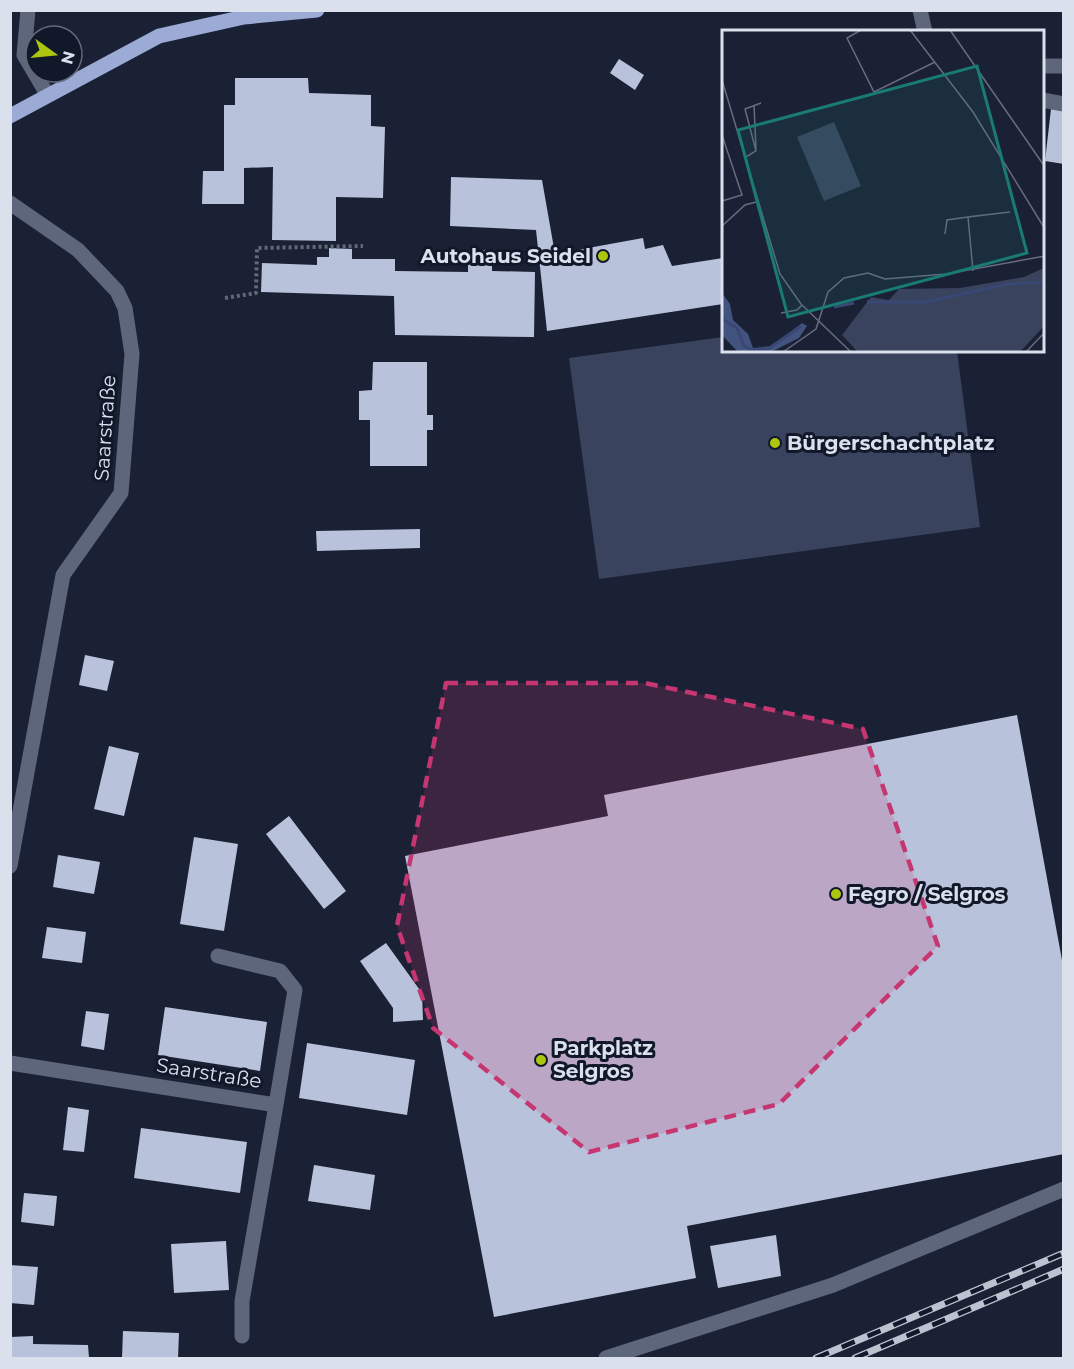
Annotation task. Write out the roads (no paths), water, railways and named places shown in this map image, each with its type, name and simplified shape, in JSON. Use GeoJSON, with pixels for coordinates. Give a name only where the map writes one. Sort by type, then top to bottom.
{"type":"FeatureCollection","features":[{"type":"Feature","properties":{"kind":"main road"},"geometry":{"type":"LineString","coordinates":[[10,116],[47,94],[159,36],[243,17],[317,10]]}},
{"type":"Feature","properties":{"kind":"street"},"geometry":{"type":"LineString","coordinates":[[28,10],[24,55],[47,94]]}},
{"type":"Feature","properties":{"kind":"street"},"geometry":{"type":"LineString","coordinates":[[920,10],[925,30]]}},
{"type":"Feature","properties":{"kind":"street"},"geometry":{"type":"LineString","coordinates":[[1044,66],[1064,66]]}},
{"type":"Feature","properties":{"kind":"street"},"geometry":{"type":"LineString","coordinates":[[1044,100],[1064,104]]}},
{"type":"Feature","properties":{"kind":"street","name":"Saarstraße"},"geometry":{"type":"LineString","coordinates":[[10,202],[78,250],[117,291],[125,308],[132,354],[121,493],[63,575],[10,866]]}},
{"type":"Feature","properties":{"kind":"street"},"geometry":{"type":"LineString","coordinates":[[218,956],[280,971],[295,990],[276,1105]]}},
{"type":"Feature","properties":{"kind":"street","name":"Saarstraße"},"geometry":{"type":"LineString","coordinates":[[10,1063],[276,1105],[242,1301],[242,1336]]}},
{"type":"Feature","properties":{"kind":"street"},"geometry":{"type":"LineString","coordinates":[[606,1359],[833,1285],[1064,1189]]}},
{"type":"Feature","properties":{"kind":"railway"},"geometry":{"type":"LineString","coordinates":[[816,1358],[1064,1253]]}},
{"type":"Feature","properties":{"kind":"railway"},"geometry":{"type":"LineString","coordinates":[[855,1358],[1064,1269]]}},
{"type":"Feature","properties":{"kind":"place","name":"Autohaus Seidel"},"geometry":{"type":"Point","coordinates":[603,256]}},
{"type":"Feature","properties":{"kind":"place","name":"Bürgerschachtplatz"},"geometry":{"type":"Point","coordinates":[775,443]}},
{"type":"Feature","properties":{"kind":"place","name":"Fegro / Selgros"},"geometry":{"type":"Point","coordinates":[836,894]}},
{"type":"Feature","properties":{"kind":"place","name":"Parkplatz Selgros"},"geometry":{"type":"Point","coordinates":[541,1060]}}]}
